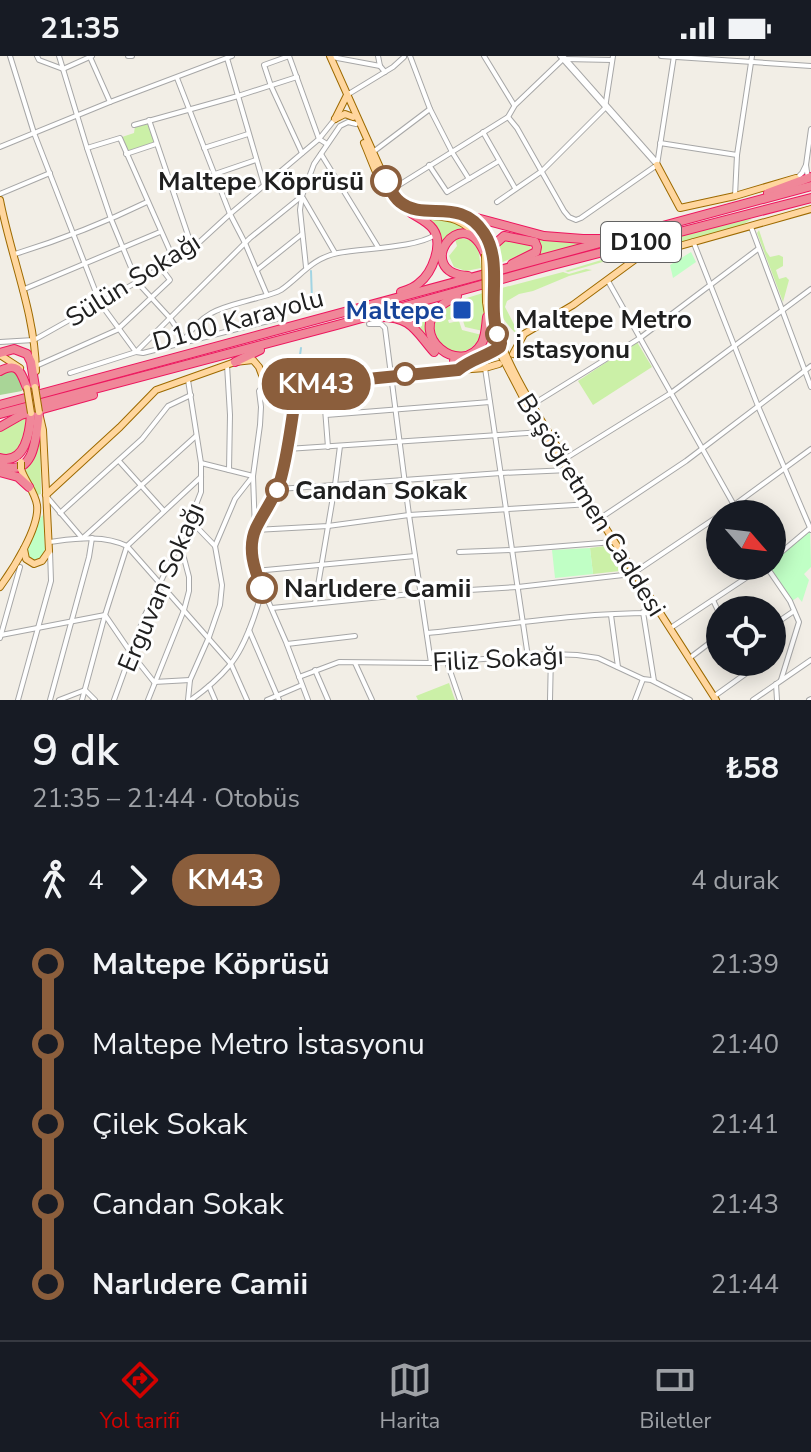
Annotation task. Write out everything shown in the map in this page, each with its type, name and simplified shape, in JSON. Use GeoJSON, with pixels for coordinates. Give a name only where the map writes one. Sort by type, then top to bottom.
{"type":"FeatureCollection","features":[{"type":"Feature","properties":{"kind":"highway","name":"D100 Karayolu"},"geometry":{"type":"LineString","coordinates":[[0,405],[750,203],[810,180]]}},
{"type":"Feature","properties":{"kind":"highway","name":"D100 Karayolu"},"geometry":{"type":"LineString","coordinates":[[0,414],[282,340],[367,321],[537,269],[811,198]]}},
{"type":"Feature","properties":{"kind":"highway"},"geometry":{"type":"LineString","coordinates":[[370,306],[421,281],[434,258],[436,235],[429,225],[411,213]]}},
{"type":"Feature","properties":{"kind":"highway"},"geometry":{"type":"LineString","coordinates":[[458,213],[544,236],[593,239],[626,237]]}},
{"type":"Feature","properties":{"kind":"highway"},"geometry":{"type":"LineString","coordinates":[[481,276],[460,275],[443,263],[442,253],[448,240],[462,233],[476,237],[489,256],[497,240],[504,236],[532,241],[537,247],[533,254],[495,272]]}},
{"type":"Feature","properties":{"kind":"highway"},"geometry":{"type":"LineString","coordinates":[[472,288],[436,311],[430,327],[432,339],[448,354],[469,354],[483,341],[487,317]]}},
{"type":"Feature","properties":{"kind":"highway"},"geometry":{"type":"LineString","coordinates":[[367,321],[386,317],[402,320],[414,327],[444,358],[471,360],[499,354]]}},
{"type":"Feature","properties":{"kind":"highway"},"geometry":{"type":"LineString","coordinates":[[231,364],[282,340]]}},
{"type":"Feature","properties":{"kind":"highway"},"geometry":{"type":"LineString","coordinates":[[185,341],[193,353]]}},
{"type":"Feature","properties":{"kind":"highway"},"geometry":{"type":"LineString","coordinates":[[0,350],[14,349],[27,354],[31,362],[31,388]]}},
{"type":"Feature","properties":{"kind":"highway"},"geometry":{"type":"LineString","coordinates":[[458,370],[471,360]]}},
{"type":"Feature","properties":{"kind":"highway"},"geometry":{"type":"LineString","coordinates":[[0,371],[16,368],[31,388]]}},
{"type":"Feature","properties":{"kind":"highway"},"geometry":{"type":"LineString","coordinates":[[0,427],[21,415],[129,384],[166,370]]}},
{"type":"Feature","properties":{"kind":"highway"},"geometry":{"type":"LineString","coordinates":[[0,398],[50,392]]}},
{"type":"Feature","properties":{"kind":"highway"},"geometry":{"type":"LineString","coordinates":[[0,458],[11,460],[21,452],[35,412]]}},
{"type":"Feature","properties":{"kind":"highway"},"geometry":{"type":"LineString","coordinates":[[0,465],[11,469],[30,459],[35,412]]}},
{"type":"Feature","properties":{"kind":"highway"},"geometry":{"type":"LineString","coordinates":[[0,472],[18,477],[29,487]]}},
{"type":"Feature","properties":{"kind":"main road"},"geometry":{"type":"LineString","coordinates":[[329,56],[388,195],[396,205],[411,213],[449,217],[462,223],[477,236],[489,256]]}},
{"type":"Feature","properties":{"kind":"main road"},"geometry":{"type":"LineString","coordinates":[[335,119],[347,99]]}},
{"type":"Feature","properties":{"kind":"main road"},"geometry":{"type":"LineString","coordinates":[[347,99],[399,202],[413,209],[458,213],[480,228],[490,245],[490,301]]}},
{"type":"Feature","properties":{"kind":"main road"},"geometry":{"type":"LineString","coordinates":[[335,119],[345,114],[355,121]]}},
{"type":"Feature","properties":{"kind":"main road"},"geometry":{"type":"LineString","coordinates":[[657,165],[679,208],[797,178],[810,180]]}},
{"type":"Feature","properties":{"kind":"main road"},"geometry":{"type":"LineString","coordinates":[[0,200],[34,340],[36,366],[31,388]]}},
{"type":"Feature","properties":{"kind":"main road"},"geometry":{"type":"LineString","coordinates":[[513,354],[524,334],[573,305],[637,258],[811,209]]}},
{"type":"Feature","properties":{"kind":"main road","name":"Başöğretmen Caddesi"},"geometry":{"type":"LineString","coordinates":[[490,301],[487,317],[489,332],[499,354],[563,461]]}},
{"type":"Feature","properties":{"kind":"main road","name":"Başöğretmen Caddesi"},"geometry":{"type":"LineString","coordinates":[[490,301],[499,354],[543,432],[717,698]]}},
{"type":"Feature","properties":{"kind":"main road"},"geometry":{"type":"LineString","coordinates":[[0,350],[22,369],[43,430],[49,542],[47,556],[42,561],[10,573]]}},
{"type":"Feature","properties":{"kind":"main road"},"geometry":{"type":"LineString","coordinates":[[46,495],[159,388],[231,364],[250,360],[255,362],[265,383],[297,386],[485,368],[499,354]]}},
{"type":"Feature","properties":{"kind":"main road"},"geometry":{"type":"LineString","coordinates":[[0,587],[24,549],[35,518],[37,507],[21,466],[35,412]]}},
{"type":"Feature","properties":{"kind":"main road"},"geometry":{"type":"LineString","coordinates":[[35,518],[46,504]]}},
{"type":"Feature","properties":{"kind":"main road"},"geometry":{"type":"LineString","coordinates":[[24,549],[26,559],[34,564]]}},
{"type":"Feature","properties":{"kind":"main road","name":"Başöğretmen Caddesi"},"geometry":{"type":"LineString","coordinates":[[661,613],[717,698]]}},
{"type":"Feature","properties":{"kind":"street"},"geometry":{"type":"LineString","coordinates":[[10,56],[34,133],[100,303],[136,352]]}},
{"type":"Feature","properties":{"kind":"street"},"geometry":{"type":"LineString","coordinates":[[37,56],[39,60],[63,69],[91,56],[110,102]]}},
{"type":"Feature","properties":{"kind":"street"},"geometry":{"type":"LineString","coordinates":[[59,56],[111,219],[137,282],[153,297],[185,341]]}},
{"type":"Feature","properties":{"kind":"street"},"geometry":{"type":"LineString","coordinates":[[302,153],[264,65],[289,56],[319,139],[328,145]]}},
{"type":"Feature","properties":{"kind":"street"},"geometry":{"type":"LineString","coordinates":[[329,56],[380,66]]}},
{"type":"Feature","properties":{"kind":"street"},"geometry":{"type":"LineString","coordinates":[[378,56],[385,72]]}},
{"type":"Feature","properties":{"kind":"street"},"geometry":{"type":"LineString","coordinates":[[347,99],[404,56],[412,64],[430,109],[469,179]]}},
{"type":"Feature","properties":{"kind":"street"},"geometry":{"type":"LineString","coordinates":[[661,56],[751,59],[811,66]]}},
{"type":"Feature","properties":{"kind":"street"},"geometry":{"type":"LineString","coordinates":[[508,117],[564,211],[576,220],[657,165],[674,56]]}},
{"type":"Feature","properties":{"kind":"street"},"geometry":{"type":"LineString","coordinates":[[0,147],[229,57],[264,185]]}},
{"type":"Feature","properties":{"kind":"street"},"geometry":{"type":"LineString","coordinates":[[485,57],[515,105]]}},
{"type":"Feature","properties":{"kind":"street"},"geometry":{"type":"LineString","coordinates":[[563,57],[657,165]]}},
{"type":"Feature","properties":{"kind":"street"},"geometry":{"type":"LineString","coordinates":[[391,190],[508,117],[515,105],[563,57],[613,58],[605,106],[542,171],[497,202]]}},
{"type":"Feature","properties":{"kind":"street"},"geometry":{"type":"LineString","coordinates":[[735,196],[737,155],[751,59]]}},
{"type":"Feature","properties":{"kind":"street"},"geometry":{"type":"LineString","coordinates":[[134,125],[297,77]]}},
{"type":"Feature","properties":{"kind":"street"},"geometry":{"type":"LineString","coordinates":[[177,78],[230,214],[267,295]]}},
{"type":"Feature","properties":{"kind":"street"},"geometry":{"type":"LineString","coordinates":[[373,152],[430,109]]}},
{"type":"Feature","properties":{"kind":"street","name":"Sülün Sokağı"},"geometry":{"type":"LineString","coordinates":[[34,340],[193,248],[319,139],[335,119]]}},
{"type":"Feature","properties":{"kind":"street"},"geometry":{"type":"LineString","coordinates":[[149,120],[193,248]]}},
{"type":"Feature","properties":{"kind":"street"},"geometry":{"type":"LineString","coordinates":[[306,267],[300,210],[302,196],[321,154],[343,124],[355,121]]}},
{"type":"Feature","properties":{"kind":"street"},"geometry":{"type":"LineString","coordinates":[[797,178],[806,165],[811,129]]}},
{"type":"Feature","properties":{"kind":"street"},"geometry":{"type":"LineString","coordinates":[[483,132],[515,188]]}},
{"type":"Feature","properties":{"kind":"street"},"geometry":{"type":"LineString","coordinates":[[204,148],[249,134]]}},
{"type":"Feature","properties":{"kind":"street"},"geometry":{"type":"LineString","coordinates":[[87,148],[120,138],[174,260]]}},
{"type":"Feature","properties":{"kind":"street"},"geometry":{"type":"LineString","coordinates":[[660,143],[737,155]]}},
{"type":"Feature","properties":{"kind":"street"},"geometry":{"type":"LineString","coordinates":[[126,154],[156,144]]}},
{"type":"Feature","properties":{"kind":"street"},"geometry":{"type":"LineString","coordinates":[[321,154],[378,247]]}},
{"type":"Feature","properties":{"kind":"street"},"geometry":{"type":"LineString","coordinates":[[215,174],[256,160]]}},
{"type":"Feature","properties":{"kind":"street"},"geometry":{"type":"LineString","coordinates":[[429,165],[447,192],[499,161]]}},
{"type":"Feature","properties":{"kind":"street"},"geometry":{"type":"LineString","coordinates":[[806,165],[810,180]]}},
{"type":"Feature","properties":{"kind":"street"},"geometry":{"type":"LineString","coordinates":[[0,194],[50,173]]}},
{"type":"Feature","properties":{"kind":"street"},"geometry":{"type":"LineString","coordinates":[[136,352],[245,243],[302,196]]}},
{"type":"Feature","properties":{"kind":"street"},"geometry":{"type":"LineString","coordinates":[[302,196],[335,253]]}},
{"type":"Feature","properties":{"kind":"street"},"geometry":{"type":"LineString","coordinates":[[12,255],[73,234],[147,202]]}},
{"type":"Feature","properties":{"kind":"street"},"geometry":{"type":"LineString","coordinates":[[751,227],[811,387]]}},
{"type":"Feature","properties":{"kind":"street"},"geometry":{"type":"LineString","coordinates":[[22,290],[161,231]]}},
{"type":"Feature","properties":{"kind":"street"},"geometry":{"type":"LineString","coordinates":[[257,270],[302,234]]}},
{"type":"Feature","properties":{"kind":"street"},"geometry":{"type":"LineString","coordinates":[[185,341],[206,314],[279,291],[320,258],[335,253],[420,242],[436,235]]}},
{"type":"Feature","properties":{"kind":"street"},"geometry":{"type":"LineString","coordinates":[[693,241],[758,406],[811,529],[786,549]]}},
{"type":"Feature","properties":{"kind":"street"},"geometry":{"type":"LineString","coordinates":[[530,406],[640,338],[758,249]]}},
{"type":"Feature","properties":{"kind":"street"},"geometry":{"type":"LineString","coordinates":[[36,366],[117,330],[170,280],[161,268]]}},
{"type":"Feature","properties":{"kind":"street"},"geometry":{"type":"LineString","coordinates":[[607,279],[731,500]]}},
{"type":"Feature","properties":{"kind":"street"},"geometry":{"type":"LineString","coordinates":[[563,461],[671,393],[811,289]]}},
{"type":"Feature","properties":{"kind":"street"},"geometry":{"type":"LineString","coordinates":[[70,373],[136,352],[143,353],[280,318]]}},
{"type":"Feature","properties":{"kind":"street"},"geometry":{"type":"LineString","coordinates":[[367,321],[384,327],[431,663]]}},
{"type":"Feature","properties":{"kind":"street"},"geometry":{"type":"LineString","coordinates":[[0,350],[34,340]]}},
{"type":"Feature","properties":{"kind":"street"},"geometry":{"type":"LineString","coordinates":[[229,470],[231,364]]}},
{"type":"Feature","properties":{"kind":"street"},"geometry":{"type":"LineString","coordinates":[[600,519],[702,450],[811,366]]}},
{"type":"Feature","properties":{"kind":"street"},"geometry":{"type":"LineString","coordinates":[[485,368],[528,657]]}},
{"type":"Feature","properties":{"kind":"street","name":"Erguvan Sokağı"},"geometry":{"type":"LineString","coordinates":[[114,700],[147,608],[201,492],[201,463],[188,378]]}},
{"type":"Feature","properties":{"kind":"street"},"geometry":{"type":"LineString","coordinates":[[265,383],[259,391],[260,425],[253,476],[255,530],[252,548],[255,571],[308,700]]}},
{"type":"Feature","properties":{"kind":"street"},"geometry":{"type":"LineString","coordinates":[[323,383],[328,447]]}},
{"type":"Feature","properties":{"kind":"street"},"geometry":{"type":"LineString","coordinates":[[255,530],[277,489],[297,386]]}},
{"type":"Feature","properties":{"kind":"street"},"geometry":{"type":"LineString","coordinates":[[60,513],[142,439],[168,406],[191,395]]}},
{"type":"Feature","properties":{"kind":"street"},"geometry":{"type":"LineString","coordinates":[[326,415],[490,402]]}},
{"type":"Feature","properties":{"kind":"street"},"geometry":{"type":"LineString","coordinates":[[287,449],[543,432]]}},
{"type":"Feature","properties":{"kind":"street"},"geometry":{"type":"LineString","coordinates":[[82,538],[197,435]]}},
{"type":"Feature","properties":{"kind":"street"},"geometry":{"type":"LineString","coordinates":[[315,603],[340,446]]}},
{"type":"Feature","properties":{"kind":"street"},"geometry":{"type":"LineString","coordinates":[[742,500],[811,449]]}},
{"type":"Feature","properties":{"kind":"street"},"geometry":{"type":"LineString","coordinates":[[119,461],[164,511]]}},
{"type":"Feature","properties":{"kind":"street"},"geometry":{"type":"LineString","coordinates":[[201,463],[253,476]]}},
{"type":"Feature","properties":{"kind":"street"},"geometry":{"type":"LineString","coordinates":[[277,489],[570,470]]}},
{"type":"Feature","properties":{"kind":"street"},"geometry":{"type":"LineString","coordinates":[[189,700],[190,680],[220,605],[222,585],[215,546],[235,499],[253,476]]}},
{"type":"Feature","properties":{"kind":"street"},"geometry":{"type":"LineString","coordinates":[[82,700],[127,546],[201,477]]}},
{"type":"Feature","properties":{"kind":"street"},"geometry":{"type":"LineString","coordinates":[[46,495],[82,538]]}},
{"type":"Feature","properties":{"kind":"street"},"geometry":{"type":"LineString","coordinates":[[255,530],[328,526],[409,515],[592,504]]}},
{"type":"Feature","properties":{"kind":"street"},"geometry":{"type":"LineString","coordinates":[[190,520],[215,546]]}},
{"type":"Feature","properties":{"kind":"street"},"geometry":{"type":"LineString","coordinates":[[257,608],[518,587],[634,572],[706,525]]}},
{"type":"Feature","properties":{"kind":"street"},"geometry":{"type":"LineString","coordinates":[[18,700],[51,577],[49,542],[82,538],[119,542],[127,546],[231,664],[247,700]]}},
{"type":"Feature","properties":{"kind":"street"},"geometry":{"type":"LineString","coordinates":[[50,700],[92,538]]}},
{"type":"Feature","properties":{"kind":"street"},"geometry":{"type":"LineString","coordinates":[[459,552],[615,541]]}},
{"type":"Feature","properties":{"kind":"street"},"geometry":{"type":"LineString","coordinates":[[148,700],[189,591],[189,577],[179,542]]}},
{"type":"Feature","properties":{"kind":"street"},"geometry":{"type":"LineString","coordinates":[[255,571],[415,556]]}},
{"type":"Feature","properties":{"kind":"street"},"geometry":{"type":"LineString","coordinates":[[20,567],[0,637],[105,615]]}},
{"type":"Feature","properties":{"kind":"street"},"geometry":{"type":"LineString","coordinates":[[719,596],[744,580]]}},
{"type":"Feature","properties":{"kind":"street"},"geometry":{"type":"LineString","coordinates":[[774,580],[799,622],[779,682],[777,700]]}},
{"type":"Feature","properties":{"kind":"street"},"geometry":{"type":"LineString","coordinates":[[189,700],[231,664],[249,630],[262,591]]}},
{"type":"Feature","properties":{"kind":"street"},"geometry":{"type":"LineString","coordinates":[[672,627],[706,605]]}},
{"type":"Feature","properties":{"kind":"street"},"geometry":{"type":"LineString","coordinates":[[786,616],[794,611]]}},
{"type":"Feature","properties":{"kind":"street"},"geometry":{"type":"LineString","coordinates":[[427,633],[643,612],[661,613]]}},
{"type":"Feature","properties":{"kind":"street"},"geometry":{"type":"LineString","coordinates":[[643,612],[655,683]]}},
{"type":"Feature","properties":{"kind":"street"},"geometry":{"type":"LineString","coordinates":[[105,615],[154,682]]}},
{"type":"Feature","properties":{"kind":"street"},"geometry":{"type":"LineString","coordinates":[[611,615],[618,667]]}},
{"type":"Feature","properties":{"kind":"street"},"geometry":{"type":"LineString","coordinates":[[249,630],[278,698]]}},
{"type":"Feature","properties":{"kind":"street"},"geometry":{"type":"LineString","coordinates":[[287,644],[355,636]]}},
{"type":"Feature","properties":{"kind":"street"},"geometry":{"type":"LineString","coordinates":[[691,657],[706,646]]}},
{"type":"Feature","properties":{"kind":"street"},"geometry":{"type":"LineString","coordinates":[[550,700],[551,654]]}},
{"type":"Feature","properties":{"kind":"street","name":"Filiz Sokağı"},"geometry":{"type":"LineString","coordinates":[[299,677],[339,662],[431,663],[551,654],[588,656],[651,680],[690,700]]}},
{"type":"Feature","properties":{"kind":"street"},"geometry":{"type":"LineString","coordinates":[[753,700],[811,660]]}},
{"type":"Feature","properties":{"kind":"street"},"geometry":{"type":"LineString","coordinates":[[447,662],[460,700]]}},
{"type":"Feature","properties":{"kind":"street"},"geometry":{"type":"LineString","coordinates":[[355,663],[372,700]]}},
{"type":"Feature","properties":{"kind":"street"},"geometry":{"type":"LineString","coordinates":[[315,670],[328,700]]}},
{"type":"Feature","properties":{"kind":"street"},"geometry":{"type":"LineString","coordinates":[[717,698],[744,676]]}},
{"type":"Feature","properties":{"kind":"street"},"geometry":{"type":"LineString","coordinates":[[635,700],[643,679]]}},
{"type":"Feature","properties":{"kind":"street"},"geometry":{"type":"LineString","coordinates":[[154,682],[190,680]]}},
{"type":"Feature","properties":{"kind":"street"},"geometry":{"type":"LineString","coordinates":[[267,700],[278,698],[302,685]]}},
{"type":"Feature","properties":{"kind":"street"},"geometry":{"type":"LineString","coordinates":[[209,686],[215,700]]}},
{"type":"Feature","properties":{"kind":"street"},"geometry":{"type":"LineString","coordinates":[[59,700],[85,690]]}},
{"type":"Feature","properties":{"kind":"street"},"geometry":{"type":"LineString","coordinates":[[85,690],[95,700]]}},
{"type":"Feature","properties":{"kind":"green space"},"geometry":{"type":"Polygon","coordinates":[[[148,122],[154,142],[127,151],[122,137],[134,133],[135,126],[148,122]]]}},
{"type":"Feature","properties":{"kind":"green space"},"geometry":{"type":"Polygon","coordinates":[[[429,219],[447,219],[469,231],[440,248],[441,240],[429,219]]]}},
{"type":"Feature","properties":{"kind":"green space"},"geometry":{"type":"Polygon","coordinates":[[[752,219],[740,226],[635,256],[565,271],[674,238],[752,219]]]}},
{"type":"Feature","properties":{"kind":"green space"},"geometry":{"type":"Polygon","coordinates":[[[759,230],[770,257],[783,257],[783,266],[776,270],[779,279],[786,277],[789,280],[783,302],[757,233],[759,230]]]}},
{"type":"Feature","properties":{"kind":"green space"},"geometry":{"type":"Polygon","coordinates":[[[532,238],[593,243],[536,257],[540,253],[540,245],[532,238]]]}},
{"type":"Feature","properties":{"kind":"green space"},"geometry":{"type":"Polygon","coordinates":[[[455,239],[470,240],[478,247],[481,268],[466,271],[454,267],[449,256],[457,246],[455,239]]]}},
{"type":"Feature","properties":{"kind":"green space"},"geometry":{"type":"Polygon","coordinates":[[[506,239],[530,246],[532,250],[498,264],[499,243],[506,239]]]}},
{"type":"Feature","properties":{"kind":"green space"},"geometry":{"type":"Polygon","coordinates":[[[691,252],[696,262],[673,278],[670,265],[691,252]]]}},
{"type":"Feature","properties":{"kind":"green space"},"geometry":{"type":"Polygon","coordinates":[[[592,270],[519,294],[507,301],[505,307],[518,332],[516,334],[503,318],[498,289],[592,270]]]}},
{"type":"Feature","properties":{"kind":"green space"},"geometry":{"type":"Polygon","coordinates":[[[483,293],[483,331],[465,327],[457,301],[483,293]]]}},
{"type":"Feature","properties":{"kind":"green space"},"geometry":{"type":"Polygon","coordinates":[[[454,302],[457,313],[454,314],[455,318],[448,320],[449,323],[459,321],[462,330],[482,335],[471,348],[460,352],[449,350],[440,343],[435,333],[435,322],[441,311],[454,302]]]}},
{"type":"Feature","properties":{"kind":"green space"},"geometry":{"type":"Polygon","coordinates":[[[438,304],[428,338],[418,324],[399,315],[438,304]]]}},
{"type":"Feature","properties":{"kind":"green space"},"geometry":{"type":"Polygon","coordinates":[[[637,342],[652,367],[593,405],[578,381],[637,342]]]}},
{"type":"Feature","properties":{"kind":"green space"},"geometry":{"type":"Polygon","coordinates":[[[16,370],[22,391],[0,395],[0,374],[16,370]]]}},
{"type":"Feature","properties":{"kind":"green space"},"geometry":{"type":"Polygon","coordinates":[[[26,414],[24,437],[18,447],[11,456],[0,454],[0,431],[26,414]]]}},
{"type":"Feature","properties":{"kind":"green space"},"geometry":{"type":"Polygon","coordinates":[[[40,438],[41,494],[38,495],[27,477],[25,466],[40,438]]]}},
{"type":"Feature","properties":{"kind":"green space"},"geometry":{"type":"Polygon","coordinates":[[[43,515],[45,549],[41,558],[35,561],[30,559],[27,552],[43,515]]]}},
{"type":"Feature","properties":{"kind":"green space"},"geometry":{"type":"Polygon","coordinates":[[[810,528],[811,567],[804,574],[809,580],[802,602],[798,597],[792,601],[776,580],[786,580],[786,548],[810,528]]]}},
{"type":"Feature","properties":{"kind":"green space"},"geometry":{"type":"Polygon","coordinates":[[[612,545],[629,570],[593,574],[590,548],[612,545]]]}},
{"type":"Feature","properties":{"kind":"green space"},"geometry":{"type":"Polygon","coordinates":[[[590,548],[593,574],[555,578],[552,550],[590,548]]]}},
{"type":"Feature","properties":{"kind":"green space"},"geometry":{"type":"Polygon","coordinates":[[[449,683],[455,700],[418,700],[416,696],[449,683]]]}},
{"type":"Feature","properties":{"kind":"waterway"},"geometry":{"type":"LineString","coordinates":[[311,271],[312,300]]}},
{"type":"Feature","properties":{"kind":"waterway"},"geometry":{"type":"LineString","coordinates":[[297,376],[301,348]]}},
{"type":"Feature","properties":{"kind":"bus line","name":"KM43"},"geometry":{"type":"LineString","coordinates":[[262,588],[252,557],[253,540],[282,474],[297,386],[458,370],[471,360],[500,347],[494,320],[493,257],[484,233],[472,221],[453,211],[415,210],[406,206],[396,198],[386,181]]}},
{"type":"Feature","properties":{"kind":"place","name":"Maltepe Köprüsü"},"geometry":{"type":"Point","coordinates":[386,181]}},
{"type":"Feature","properties":{"kind":"place","name":"Maltepe"},"geometry":{"type":"Point","coordinates":[462,310]}},
{"type":"Feature","properties":{"kind":"place","name":"Maltepe Metro İstasyonu"},"geometry":{"type":"Point","coordinates":[497,334]}},
{"type":"Feature","properties":{"kind":"place","name":"Candan Sokak"},"geometry":{"type":"Point","coordinates":[277,490]}},
{"type":"Feature","properties":{"kind":"place","name":"Narlıdere Camii"},"geometry":{"type":"Point","coordinates":[262,588]}}]}
